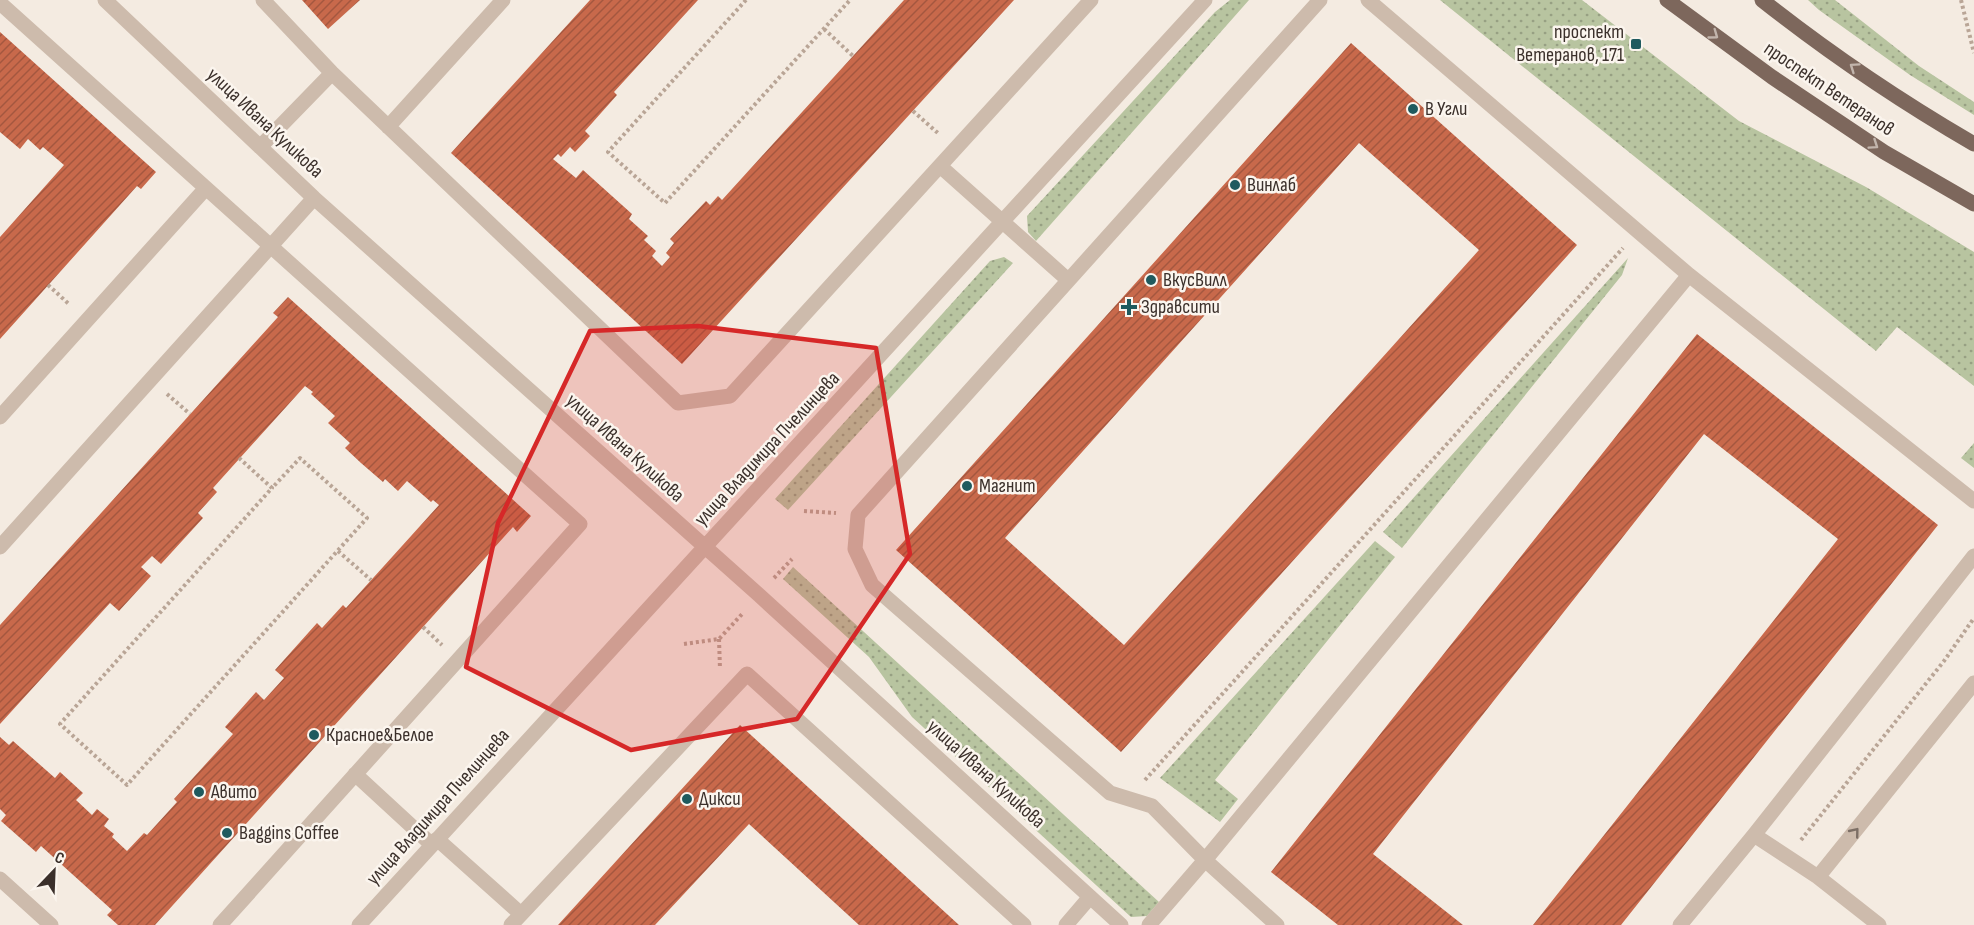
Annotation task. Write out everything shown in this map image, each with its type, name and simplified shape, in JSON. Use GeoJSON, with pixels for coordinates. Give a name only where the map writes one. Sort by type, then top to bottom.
{"type":"FeatureCollection","features":[{"type":"Feature","properties":{"kind":"main road","name":"проспект Ветеранов"},"geometry":{"type":"LineString","coordinates":[[1667,0],[1772,77],[1884,152],[1974,204]]}},
{"type":"Feature","properties":{"kind":"main road","name":"проспект Ветеранов"},"geometry":{"type":"LineString","coordinates":[[1762,0],[1795,26],[1913,108],[1974,144]]}},
{"type":"Feature","properties":{"kind":"street","name":"улица Ивана Куликова"},"geometry":{"type":"LineString","coordinates":[[105,0],[314,198],[705,547],[1120,925]]}},
{"type":"Feature","properties":{"kind":"street"},"geometry":{"type":"LineString","coordinates":[[263,0],[332,73],[678,403],[730,396],[1091,0]]}},
{"type":"Feature","properties":{"kind":"street"},"geometry":{"type":"LineString","coordinates":[[388,127],[503,0]]}},
{"type":"Feature","properties":{"kind":"street","name":"улица Владимира Пчелинцева"},"geometry":{"type":"LineString","coordinates":[[359,925],[1205,0]]}},
{"type":"Feature","properties":{"kind":"street"},"geometry":{"type":"LineString","coordinates":[[1277,925],[1205,860],[1152,806],[1110,793],[872,585],[855,549],[858,515],[1320,0]]}},
{"type":"Feature","properties":{"kind":"street"},"geometry":{"type":"LineString","coordinates":[[1368,0],[1689,275],[1974,501]]}},
{"type":"Feature","properties":{"kind":"street"},"geometry":{"type":"LineString","coordinates":[[0,3],[580,524],[220,925]]}},
{"type":"Feature","properties":{"kind":"street"},"geometry":{"type":"LineString","coordinates":[[260,147],[332,73]]}},
{"type":"Feature","properties":{"kind":"street"},"geometry":{"type":"LineString","coordinates":[[939,166],[1068,280]]}},
{"type":"Feature","properties":{"kind":"street"},"geometry":{"type":"LineString","coordinates":[[0,417],[206,188]]}},
{"type":"Feature","properties":{"kind":"street"},"geometry":{"type":"LineString","coordinates":[[0,547],[314,198]]}},
{"type":"Feature","properties":{"kind":"street"},"geometry":{"type":"LineString","coordinates":[[1149,925],[1689,275]]}},
{"type":"Feature","properties":{"kind":"street"},"geometry":{"type":"LineString","coordinates":[[1680,925],[1974,556]]}},
{"type":"Feature","properties":{"kind":"street"},"geometry":{"type":"LineString","coordinates":[[355,774],[434,841],[516,920],[747,674],[1024,925]]}},
{"type":"Feature","properties":{"kind":"street"},"geometry":{"type":"LineString","coordinates":[[1818,877],[1974,683]]}},
{"type":"Feature","properties":{"kind":"street"},"geometry":{"type":"LineString","coordinates":[[1754,835],[1818,877],[1879,925]]}},
{"type":"Feature","properties":{"kind":"street"},"geometry":{"type":"LineString","coordinates":[[0,879],[51,925]]}},
{"type":"Feature","properties":{"kind":"street"},"geometry":{"type":"LineString","coordinates":[[1066,925],[1090,897]]}},
{"type":"Feature","properties":{"kind":"path"},"geometry":{"type":"LineString","coordinates":[[746,0],[608,152],[665,203],[850,0]]}},
{"type":"Feature","properties":{"kind":"path"},"geometry":{"type":"LineString","coordinates":[[1961,0],[1974,53]]}},
{"type":"Feature","properties":{"kind":"path"},"geometry":{"type":"LineString","coordinates":[[824,29],[853,56]]}},
{"type":"Feature","properties":{"kind":"path"},"geometry":{"type":"LineString","coordinates":[[913,111],[955,149]]}},
{"type":"Feature","properties":{"kind":"path"},"geometry":{"type":"LineString","coordinates":[[1129,799],[1638,232]]}},
{"type":"Feature","properties":{"kind":"path"},"geometry":{"type":"LineString","coordinates":[[48,285],[87,320]]}},
{"type":"Feature","properties":{"kind":"path"},"geometry":{"type":"LineString","coordinates":[[151,379],[190,414]]}},
{"type":"Feature","properties":{"kind":"path"},"geometry":{"type":"LineString","coordinates":[[300,458],[367,518],[127,785],[60,724],[272,488],[300,458]]}},
{"type":"Feature","properties":{"kind":"path"},"geometry":{"type":"LineString","coordinates":[[239,459],[272,488]]}},
{"type":"Feature","properties":{"kind":"path"},"geometry":{"type":"LineString","coordinates":[[804,511],[858,515]]}},
{"type":"Feature","properties":{"kind":"path"},"geometry":{"type":"LineString","coordinates":[[338,551],[371,580]]}},
{"type":"Feature","properties":{"kind":"path"},"geometry":{"type":"LineString","coordinates":[[1788,857],[1944,662],[1974,618]]}},
{"type":"Feature","properties":{"kind":"path"},"geometry":{"type":"LineString","coordinates":[[684,644],[719,639],[721,672]]}},
{"type":"Feature","properties":{"kind":"highlighted area"},"geometry":{"type":"Polygon","coordinates":[[[698,326],[876,348],[910,554],[797,719],[631,750],[466,667],[498,523],[590,331],[698,326]]]}},
{"type":"Feature","properties":{"kind":"green space"},"geometry":{"type":"Polygon","coordinates":[[[1230,0],[1249,0],[1036,241],[1028,232],[1027,216],[1215,12],[1230,0]]]}},
{"type":"Feature","properties":{"kind":"green space"},"geometry":{"type":"Polygon","coordinates":[[[1440,0],[1582,0],[1739,121],[1866,187],[1974,252],[1974,386],[1897,327],[1876,351],[1440,0]]]}},
{"type":"Feature","properties":{"kind":"green space"},"geometry":{"type":"Polygon","coordinates":[[[1808,0],[1835,0],[1919,66],[1974,102],[1974,115],[1910,75],[1808,0]]]}},
{"type":"Feature","properties":{"kind":"green space"},"geometry":{"type":"Polygon","coordinates":[[[1004,257],[1013,263],[788,510],[775,499],[990,261],[1004,257]]]}},
{"type":"Feature","properties":{"kind":"green space"},"geometry":{"type":"Polygon","coordinates":[[[1628,258],[1622,275],[1402,548],[1383,532],[1628,258]]]}},
{"type":"Feature","properties":{"kind":"green space"},"geometry":{"type":"Polygon","coordinates":[[[1974,443],[1974,468],[1961,458],[1974,443]]]}},
{"type":"Feature","properties":{"kind":"green space"},"geometry":{"type":"Polygon","coordinates":[[[1375,541],[1395,557],[1215,780],[1238,799],[1220,822],[1160,778],[1375,541]]]}},
{"type":"Feature","properties":{"kind":"green space"},"geometry":{"type":"Polygon","coordinates":[[[793,567],[1159,902],[1147,916],[1131,917],[912,717],[869,657],[783,579],[793,567]]]}},
{"type":"Feature","properties":{"kind":"building"},"geometry":{"type":"Polygon","coordinates":[[[302,0],[360,0],[328,29],[302,0]]]}},
{"type":"Feature","properties":{"kind":"building"},"geometry":{"type":"Polygon","coordinates":[[[590,0],[698,0],[614,92],[617,95],[585,131],[590,136],[575,152],[570,147],[561,157],[558,154],[553,159],[576,178],[583,170],[632,214],[629,219],[648,236],[644,240],[656,251],[652,256],[662,266],[670,257],[666,253],[674,243],[670,239],[706,201],[710,205],[718,196],[722,200],[904,0],[1014,0],[682,364],[451,153],[590,0]]]}},
{"type":"Feature","properties":{"kind":"building"},"geometry":{"type":"Polygon","coordinates":[[[0,32],[156,172],[141,189],[137,186],[0,339],[0,237],[64,165],[43,147],[40,150],[28,139],[20,149],[0,132],[0,32]]]}},
{"type":"Feature","properties":{"kind":"building"},"geometry":{"type":"Polygon","coordinates":[[[1351,43],[1577,245],[1121,752],[896,550],[1351,43]],[[1359,143],[1005,538],[1124,645],[1479,250],[1359,143]]]}},
{"type":"Feature","properties":{"kind":"building"},"geometry":{"type":"Polygon","coordinates":[[[288,297],[531,516],[517,532],[513,527],[155,925],[118,925],[107,915],[112,910],[41,846],[36,852],[1,821],[6,815],[0,809],[0,737],[9,745],[13,741],[55,778],[60,772],[83,793],[76,800],[92,815],[97,809],[109,819],[104,826],[114,834],[112,837],[127,851],[144,833],[147,835],[177,802],[174,799],[233,734],[225,727],[256,692],[264,700],[284,678],[275,670],[317,623],[322,628],[343,605],[346,608],[439,505],[433,500],[431,502],[407,481],[398,491],[385,479],[383,482],[361,463],[345,448],[350,443],[328,423],[335,416],[305,386],[213,488],[217,492],[198,513],[203,518],[161,564],[152,556],[141,567],[151,576],[119,611],[110,603],[0,724],[0,625],[278,317],[273,313],[288,297]]]}},
{"type":"Feature","properties":{"kind":"building"},"geometry":{"type":"Polygon","coordinates":[[[1697,334],[1938,525],[1621,925],[1533,925],[1838,539],[1704,434],[1373,854],[1463,925],[1338,925],[1271,872],[1697,334]]]}},
{"type":"Feature","properties":{"kind":"building"},"geometry":{"type":"Polygon","coordinates":[[[740,725],[959,925],[859,925],[749,824],[655,925],[558,925],[740,725]]]}},
{"type":"Feature","properties":{"kind":"place","name":"проспект Ветеранов, 171"},"geometry":{"type":"Point","coordinates":[1636,44]}},
{"type":"Feature","properties":{"kind":"place","name":"В Угли"},"geometry":{"type":"Point","coordinates":[1413,109]}},
{"type":"Feature","properties":{"kind":"place","name":"Винлаб"},"geometry":{"type":"Point","coordinates":[1235,185]}},
{"type":"Feature","properties":{"kind":"place","name":"ВкусВилл"},"geometry":{"type":"Point","coordinates":[1151,280]}},
{"type":"Feature","properties":{"kind":"place","name":"Здравсити"},"geometry":{"type":"Point","coordinates":[1129,307]}},
{"type":"Feature","properties":{"kind":"place","name":"Магнит"},"geometry":{"type":"Point","coordinates":[967,486]}},
{"type":"Feature","properties":{"kind":"place","name":"Красное&Белое"},"geometry":{"type":"Point","coordinates":[314,735]}},
{"type":"Feature","properties":{"kind":"place","name":"Авито"},"geometry":{"type":"Point","coordinates":[199,792]}},
{"type":"Feature","properties":{"kind":"place","name":"Дикси"},"geometry":{"type":"Point","coordinates":[687,799]}},
{"type":"Feature","properties":{"kind":"place","name":"Baggins Coffee"},"geometry":{"type":"Point","coordinates":[227,833]}}]}
